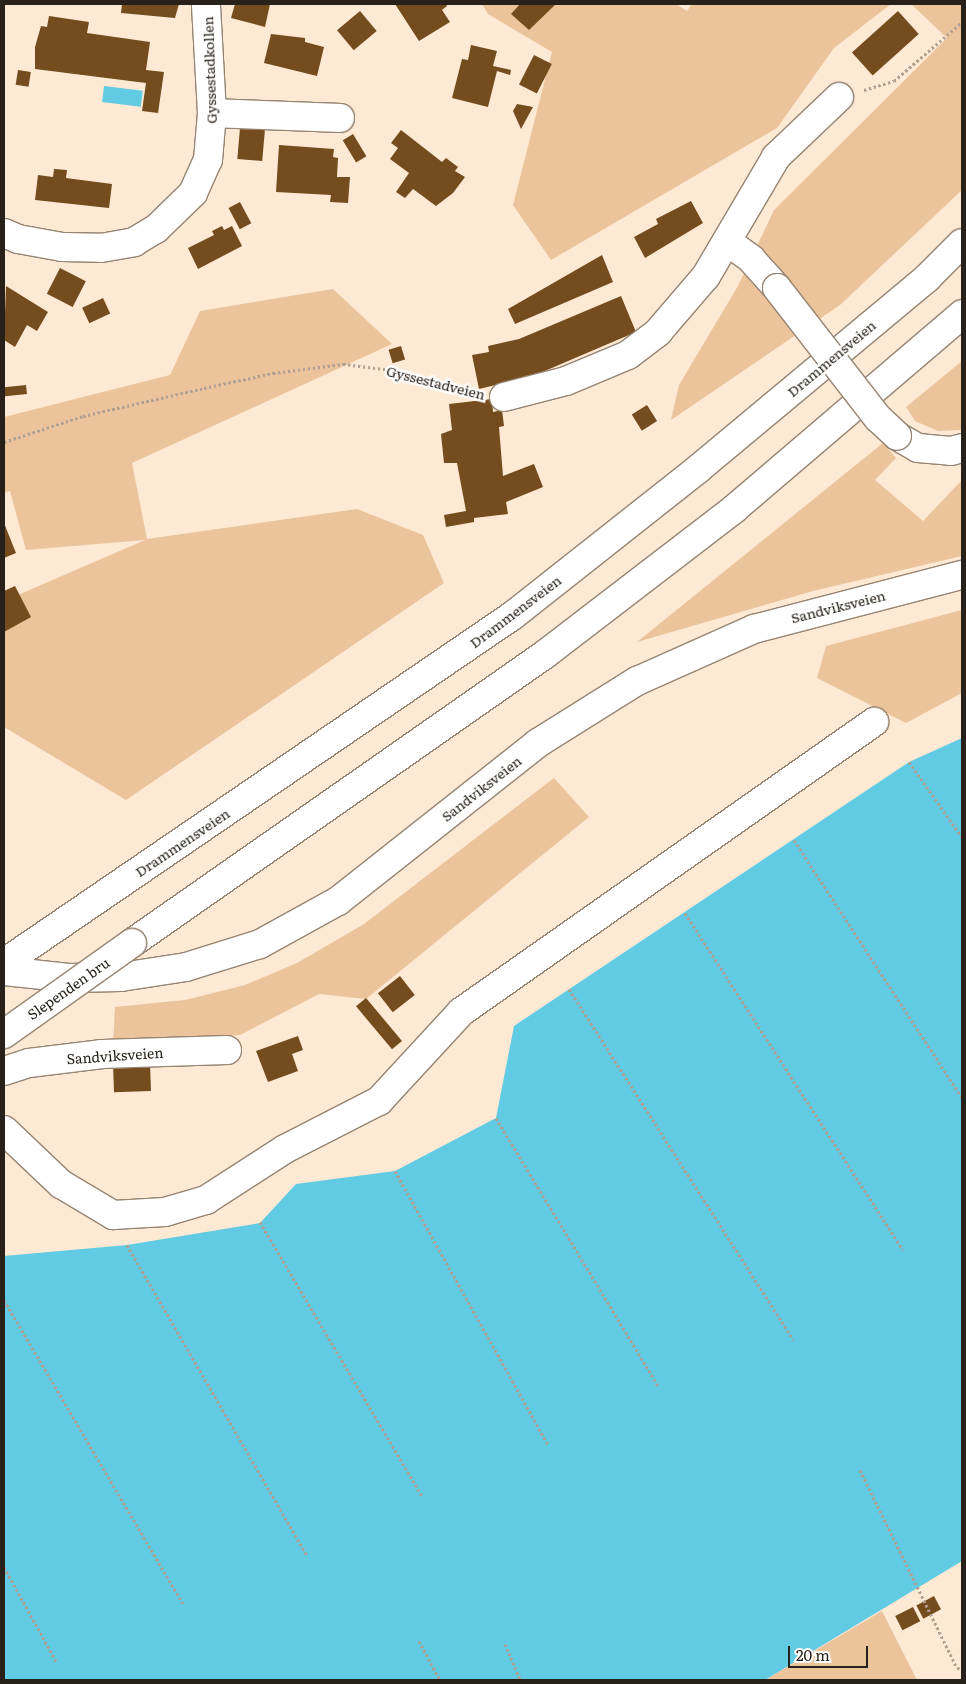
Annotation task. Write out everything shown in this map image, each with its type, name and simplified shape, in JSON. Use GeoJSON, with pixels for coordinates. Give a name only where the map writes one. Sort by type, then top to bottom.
{"type":"FeatureCollection","features":[{"type":"Feature","properties":{"kind":"main road","name":"Gyssestadkollen"},"geometry":{"type":"LineString","coordinates":[[4,233],[18,239],[62,247],[101,248],[134,242],[156,229],[193,193],[208,160],[212,113],[206,4]]}},
{"type":"Feature","properties":{"kind":"main road","name":"Gyssestadveien"},"geometry":{"type":"LineString","coordinates":[[504,396],[566,380],[628,355],[658,332],[706,276],[728,242],[776,156],[839,97]]}},
{"type":"Feature","properties":{"kind":"main road"},"geometry":{"type":"LineString","coordinates":[[212,113],[340,118]]}},
{"type":"Feature","properties":{"kind":"main road"},"geometry":{"type":"LineString","coordinates":[[728,242],[751,259],[777,288],[878,418],[897,436],[918,448],[951,451],[962,448]]}},
{"type":"Feature","properties":{"kind":"main road","name":"Drammensveien"},"geometry":{"type":"LineString","coordinates":[[4,963],[512,616],[698,469],[927,278],[962,243]]}},
{"type":"Feature","properties":{"kind":"main road","name":"Slependen bru"},"geometry":{"type":"LineString","coordinates":[[4,1034],[544,655],[734,509],[962,314]]}},
{"type":"Feature","properties":{"kind":"main road","name":"Sandviksveien"},"geometry":{"type":"LineString","coordinates":[[4,971],[69,978],[121,977],[186,967],[260,944],[355,890],[519,756],[564,725],[637,681],[754,629],[962,576]]}},
{"type":"Feature","properties":{"kind":"main road"},"geometry":{"type":"LineString","coordinates":[[4,1130],[61,1184],[113,1215],[165,1212],[206,1200],[286,1149],[379,1101],[461,1012],[874,722]]}},
{"type":"Feature","properties":{"kind":"main road","name":"Sandviksveien"},"geometry":{"type":"LineString","coordinates":[[4,1071],[29,1063],[102,1054],[227,1050]]}},
{"type":"Feature","properties":{"kind":"path"},"geometry":{"type":"LineString","coordinates":[[839,97],[894,81],[962,22]]}},
{"type":"Feature","properties":{"kind":"path","name":"Gyssestadveien"},"geometry":{"type":"LineString","coordinates":[[4,442],[83,416],[204,388],[273,373],[343,364],[400,371],[476,395],[504,396]]}},
{"type":"Feature","properties":{"kind":"path"},"geometry":{"type":"LineString","coordinates":[[909,762],[962,836]]}},
{"type":"Feature","properties":{"kind":"path"},"geometry":{"type":"LineString","coordinates":[[794,840],[962,1098]]}},
{"type":"Feature","properties":{"kind":"path"},"geometry":{"type":"LineString","coordinates":[[685,914],[904,1250]]}},
{"type":"Feature","properties":{"kind":"path"},"geometry":{"type":"LineString","coordinates":[[569,989],[793,1339]]}},
{"type":"Feature","properties":{"kind":"path"},"geometry":{"type":"LineString","coordinates":[[496,1118],[659,1387]]}},
{"type":"Feature","properties":{"kind":"path"},"geometry":{"type":"LineString","coordinates":[[395,1171],[549,1446]]}},
{"type":"Feature","properties":{"kind":"path"},"geometry":{"type":"LineString","coordinates":[[260,1222],[422,1496]]}},
{"type":"Feature","properties":{"kind":"path"},"geometry":{"type":"LineString","coordinates":[[127,1245],[307,1556]]}},
{"type":"Feature","properties":{"kind":"path"},"geometry":{"type":"LineString","coordinates":[[4,1300],[184,1605]]}},
{"type":"Feature","properties":{"kind":"path"},"geometry":{"type":"LineString","coordinates":[[860,1470],[957,1668],[962,1669]]}},
{"type":"Feature","properties":{"kind":"path"},"geometry":{"type":"LineString","coordinates":[[4,1567],[57,1663]]}},
{"type":"Feature","properties":{"kind":"path"},"geometry":{"type":"LineString","coordinates":[[419,1641],[440,1680]]}},
{"type":"Feature","properties":{"kind":"path"},"geometry":{"type":"LineString","coordinates":[[505,1644],[520,1680]]}},
{"type":"Feature","properties":{"kind":"shaded area"},"geometry":{"type":"Polygon","coordinates":[[[482,4],[676,4],[687,11],[692,4],[891,4],[834,48],[777,128],[551,260],[513,205],[552,52],[488,14],[482,4]]]}},
{"type":"Feature","properties":{"kind":"shaded area"},"geometry":{"type":"Polygon","coordinates":[[[911,4],[962,4],[962,190],[840,305],[671,420],[679,385],[738,286],[774,210],[947,38],[911,4]]]}},
{"type":"Feature","properties":{"kind":"shaded area"},"geometry":{"type":"Polygon","coordinates":[[[333,289],[392,344],[132,463],[147,539],[357,509],[423,535],[444,583],[126,800],[4,727],[4,601],[145,540],[26,550],[10,491],[4,493],[4,417],[170,375],[200,311],[333,289]]]}},
{"type":"Feature","properties":{"kind":"shaded area"},"geometry":{"type":"Polygon","coordinates":[[[962,361],[962,430],[938,431],[915,421],[906,407],[962,361]]]}},
{"type":"Feature","properties":{"kind":"shaded area"},"geometry":{"type":"Polygon","coordinates":[[[883,443],[896,458],[875,480],[923,521],[962,480],[962,556],[813,591],[637,642],[883,443]]]}},
{"type":"Feature","properties":{"kind":"shaded area"},"geometry":{"type":"Polygon","coordinates":[[[962,610],[962,693],[906,723],[817,678],[826,646],[962,610]]]}},
{"type":"Feature","properties":{"kind":"shaded area"},"geometry":{"type":"Polygon","coordinates":[[[554,778],[589,817],[366,999],[319,994],[240,1035],[113,1043],[115,1007],[185,1000],[245,985],[297,963],[364,924],[554,778]]]}},
{"type":"Feature","properties":{"kind":"shaded area"},"geometry":{"type":"Polygon","coordinates":[[[882,1611],[917,1680],[765,1680],[882,1611]]]}},
{"type":"Feature","properties":{"kind":"water"},"geometry":{"type":"Polygon","coordinates":[[[104,86],[143,91],[141,107],[102,102],[104,86]]]}},
{"type":"Feature","properties":{"kind":"water"},"geometry":{"type":"Polygon","coordinates":[[[962,738],[962,1561],[765,1680],[4,1680],[4,1256],[127,1245],[260,1223],[296,1184],[395,1171],[496,1118],[514,1026],[909,762],[962,738]]]}},
{"type":"Feature","properties":{"kind":"building"},"geometry":{"type":"Polygon","coordinates":[[[122,4],[179,4],[175,18],[121,13],[122,4]]]}},
{"type":"Feature","properties":{"kind":"building"},"geometry":{"type":"Polygon","coordinates":[[[235,4],[270,4],[265,27],[231,18],[235,4]]]}},
{"type":"Feature","properties":{"kind":"building"},"geometry":{"type":"Polygon","coordinates":[[[395,4],[446,4],[447,6],[442,10],[450,22],[419,41],[395,4]]]}},
{"type":"Feature","properties":{"kind":"building"},"geometry":{"type":"Polygon","coordinates":[[[520,4],[556,4],[529,30],[511,14],[520,4]]]}},
{"type":"Feature","properties":{"kind":"building"},"geometry":{"type":"Polygon","coordinates":[[[360,11],[377,31],[354,50],[337,30],[360,11]]]}},
{"type":"Feature","properties":{"kind":"building"},"geometry":{"type":"Polygon","coordinates":[[[898,11],[919,34],[873,76],[852,52],[898,11]]]}},
{"type":"Feature","properties":{"kind":"building"},"geometry":{"type":"Polygon","coordinates":[[[49,16],[89,22],[87,33],[150,42],[146,70],[164,72],[158,113],[142,111],[146,83],[35,69],[35,47],[41,26],[47,27],[49,16]]]}},
{"type":"Feature","properties":{"kind":"building"},"geometry":{"type":"Polygon","coordinates":[[[271,34],[305,38],[305,42],[324,47],[317,76],[264,63],[271,34]]]}},
{"type":"Feature","properties":{"kind":"building"},"geometry":{"type":"Polygon","coordinates":[[[471,45],[497,51],[493,66],[511,70],[510,75],[497,71],[488,107],[452,98],[462,59],[468,60],[471,45]]]}},
{"type":"Feature","properties":{"kind":"building"},"geometry":{"type":"Polygon","coordinates":[[[534,55],[552,64],[537,93],[519,84],[534,55]]]}},
{"type":"Feature","properties":{"kind":"building"},"geometry":{"type":"Polygon","coordinates":[[[18,70],[31,72],[28,87],[16,85],[18,70]]]}},
{"type":"Feature","properties":{"kind":"building"},"geometry":{"type":"Polygon","coordinates":[[[517,104],[533,107],[521,129],[513,111],[517,104]]]}},
{"type":"Feature","properties":{"kind":"building"},"geometry":{"type":"Polygon","coordinates":[[[240,128],[265,130],[262,161],[237,159],[240,128]]]}},
{"type":"Feature","properties":{"kind":"building"},"geometry":{"type":"Polygon","coordinates":[[[401,130],[442,162],[446,158],[458,167],[455,171],[465,177],[453,193],[436,206],[413,189],[405,198],[396,192],[409,173],[390,159],[398,148],[391,143],[401,130]]]}},
{"type":"Feature","properties":{"kind":"building"},"geometry":{"type":"Polygon","coordinates":[[[353,134],[366,156],[356,162],[343,140],[353,134]]]}},
{"type":"Feature","properties":{"kind":"building"},"geometry":{"type":"Polygon","coordinates":[[[279,145],[334,149],[333,157],[338,158],[337,177],[350,177],[348,203],[330,202],[331,195],[276,192],[279,145]]]}},
{"type":"Feature","properties":{"kind":"building"},"geometry":{"type":"Polygon","coordinates":[[[54,169],[67,170],[66,178],[112,184],[109,208],[35,200],[38,175],[53,177],[54,169]]]}},
{"type":"Feature","properties":{"kind":"building"},"geometry":{"type":"Polygon","coordinates":[[[691,201],[703,223],[645,258],[634,237],[658,224],[656,219],[691,201]]]}},
{"type":"Feature","properties":{"kind":"building"},"geometry":{"type":"Polygon","coordinates":[[[240,202],[251,223],[240,229],[229,208],[240,202]]]}},
{"type":"Feature","properties":{"kind":"building"},"geometry":{"type":"Polygon","coordinates":[[[222,226],[224,230],[232,226],[242,246],[198,269],[188,248],[214,235],[212,231],[222,226]]]}},
{"type":"Feature","properties":{"kind":"building"},"geometry":{"type":"Polygon","coordinates":[[[602,255],[613,282],[515,324],[508,309],[602,255]]]}},
{"type":"Feature","properties":{"kind":"building"},"geometry":{"type":"Polygon","coordinates":[[[60,268],[86,281],[73,307],[47,294],[60,268]]]}},
{"type":"Feature","properties":{"kind":"building"},"geometry":{"type":"Polygon","coordinates":[[[6,286],[48,312],[37,331],[27,325],[15,347],[4,340],[6,286]]]}},
{"type":"Feature","properties":{"kind":"building"},"geometry":{"type":"Polygon","coordinates":[[[621,296],[636,332],[533,376],[479,389],[472,355],[489,352],[488,346],[519,339],[621,296]]]}},
{"type":"Feature","properties":{"kind":"building"},"geometry":{"type":"Polygon","coordinates":[[[103,298],[110,313],[89,323],[82,308],[103,298]]]}},
{"type":"Feature","properties":{"kind":"building"},"geometry":{"type":"Polygon","coordinates":[[[401,346],[405,359],[393,363],[389,350],[401,346]]]}},
{"type":"Feature","properties":{"kind":"building"},"geometry":{"type":"Polygon","coordinates":[[[26,385],[27,394],[5,396],[4,387],[26,385]]]}},
{"type":"Feature","properties":{"kind":"building"},"geometry":{"type":"Polygon","coordinates":[[[492,399],[493,412],[502,410],[504,426],[499,427],[503,476],[534,464],[543,487],[506,502],[508,514],[474,518],[474,522],[446,527],[444,515],[466,511],[457,463],[444,463],[441,434],[452,430],[449,404],[492,399]]]}},
{"type":"Feature","properties":{"kind":"building"},"geometry":{"type":"Polygon","coordinates":[[[647,405],[657,421],[642,431],[632,415],[647,405]]]}},
{"type":"Feature","properties":{"kind":"building"},"geometry":{"type":"Polygon","coordinates":[[[4,523],[16,553],[4,558],[4,523]]]}},
{"type":"Feature","properties":{"kind":"building"},"geometry":{"type":"Polygon","coordinates":[[[15,586],[31,617],[4,632],[4,591],[15,586]]]}},
{"type":"Feature","properties":{"kind":"building"},"geometry":{"type":"Polygon","coordinates":[[[400,976],[415,995],[393,1012],[378,993],[400,976]]]}},
{"type":"Feature","properties":{"kind":"building"},"geometry":{"type":"Polygon","coordinates":[[[366,998],[402,1041],[392,1049],[356,1006],[366,998]]]}},
{"type":"Feature","properties":{"kind":"building"},"geometry":{"type":"Polygon","coordinates":[[[298,1036],[303,1050],[292,1054],[298,1071],[268,1082],[256,1051],[298,1036]]]}},
{"type":"Feature","properties":{"kind":"building"},"geometry":{"type":"Polygon","coordinates":[[[150,1063],[151,1091],[114,1092],[113,1064],[150,1063]]]}},
{"type":"Feature","properties":{"kind":"building"},"geometry":{"type":"Polygon","coordinates":[[[934,1596],[941,1609],[923,1619],[916,1605],[934,1596]]]}},
{"type":"Feature","properties":{"kind":"building"},"geometry":{"type":"Polygon","coordinates":[[[913,1607],[920,1621],[902,1630],[895,1616],[913,1607]]]}}]}
